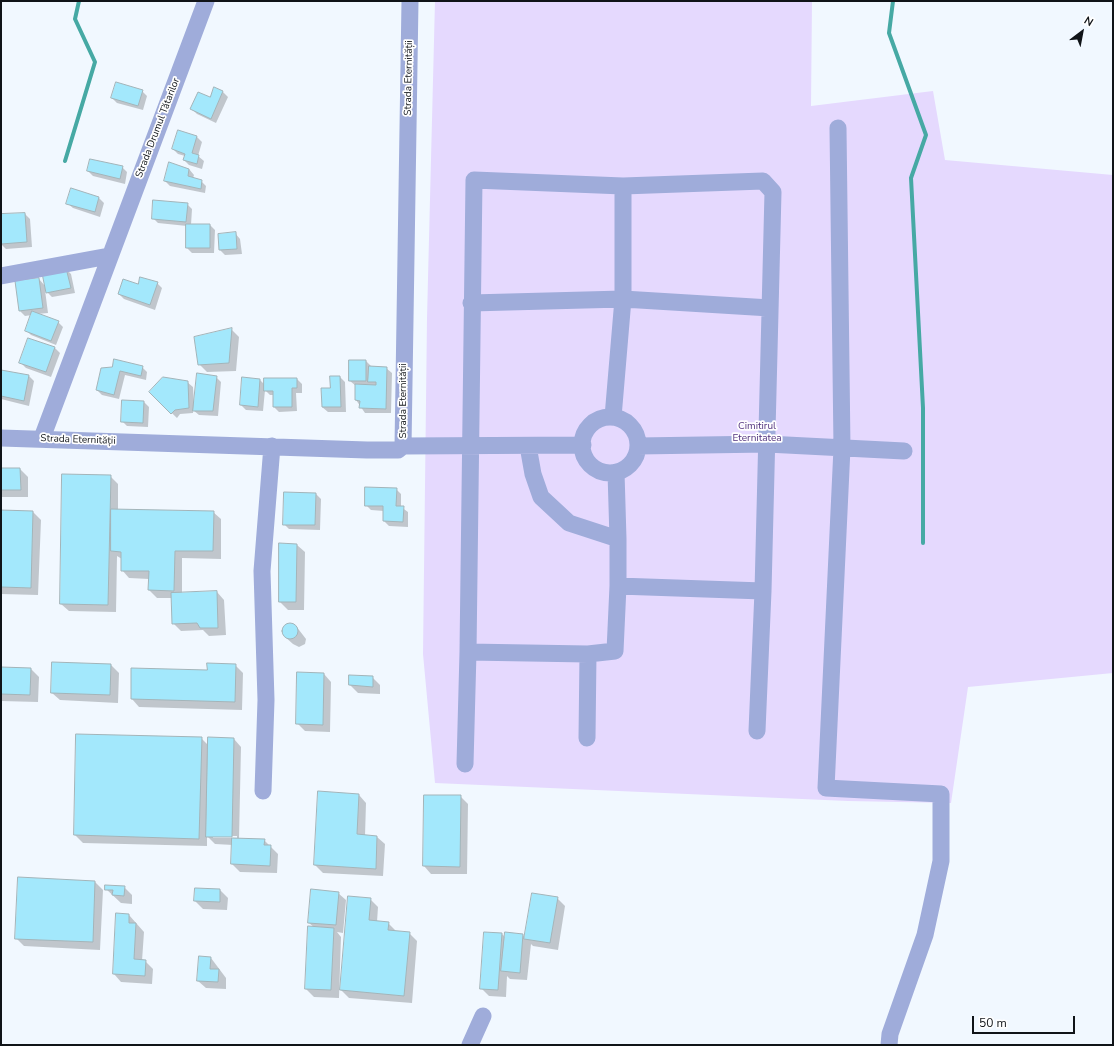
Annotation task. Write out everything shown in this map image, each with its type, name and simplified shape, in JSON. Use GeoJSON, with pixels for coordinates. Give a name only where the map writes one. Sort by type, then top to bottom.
{"type":"FeatureCollection","features":[{"type":"Feature","properties":{"kind":"street","name":"Strada Drumul Tătarilor"},"geometry":{"type":"LineString","coordinates":[[42,438],[109,256],[206,1]]}},
{"type":"Feature","properties":{"kind":"street","name":"Strada Eternității"},"geometry":{"type":"LineString","coordinates":[[1,438],[42,438],[398,450],[403,446],[410,1]]}},
{"type":"Feature","properties":{"kind":"street"},"geometry":{"type":"LineString","coordinates":[[838,128],[842,448],[826,788],[941,794],[939,868],[925,936],[893,1027],[889,1045]]}},
{"type":"Feature","properties":{"kind":"street"},"geometry":{"type":"LineString","coordinates":[[465,764],[468,652],[474,180],[623,186],[763,181],[773,192],[763,591],[757,731]]}},
{"type":"Feature","properties":{"kind":"street"},"geometry":{"type":"LineString","coordinates":[[613,417],[623,300],[623,186]]}},
{"type":"Feature","properties":{"kind":"street"},"geometry":{"type":"LineString","coordinates":[[1,276],[109,256]]}},
{"type":"Feature","properties":{"kind":"street"},"geometry":{"type":"LineString","coordinates":[[472,303],[623,300],[770,308]]}},
{"type":"Feature","properties":{"kind":"street"},"geometry":{"type":"LineString","coordinates":[[613,417],[626,422],[633,428],[637,437],[638,446],[632,463],[616,472],[599,470],[591,465],[586,458],[583,445],[585,432],[591,424],[599,419],[613,417]]}},
{"type":"Feature","properties":{"kind":"street"},"geometry":{"type":"LineString","coordinates":[[638,446],[767,444],[904,451]]}},
{"type":"Feature","properties":{"kind":"street"},"geometry":{"type":"LineString","coordinates":[[403,446],[583,445]]}},
{"type":"Feature","properties":{"kind":"street"},"geometry":{"type":"LineString","coordinates":[[263,791],[266,700],[262,571],[272,446]]}},
{"type":"Feature","properties":{"kind":"street"},"geometry":{"type":"LineString","coordinates":[[528,446],[533,474],[541,497],[569,523],[618,540]]}},
{"type":"Feature","properties":{"kind":"street"},"geometry":{"type":"LineString","coordinates":[[468,652],[588,654],[615,651],[618,586],[616,472]]}},
{"type":"Feature","properties":{"kind":"street"},"geometry":{"type":"LineString","coordinates":[[618,586],[763,591]]}},
{"type":"Feature","properties":{"kind":"street"},"geometry":{"type":"LineString","coordinates":[[587,738],[588,654]]}},
{"type":"Feature","properties":{"kind":"street"},"geometry":{"type":"LineString","coordinates":[[470,1045],[483,1016]]}},
{"type":"Feature","properties":{"kind":"green space","name":"Cimitirul Eternitatea"},"geometry":{"type":"Polygon","coordinates":[[[435,1],[812,1],[811,106],[933,91],[945,160],[1113,175],[1113,673],[968,687],[951,803],[848,801],[435,783],[423,654],[427,318],[435,1]]]}},
{"type":"Feature","properties":{"kind":"building"},"geometry":{"type":"Polygon","coordinates":[[[116,82],[143,90],[138,106],[111,98],[116,82]]]}},
{"type":"Feature","properties":{"kind":"building"},"geometry":{"type":"Polygon","coordinates":[[[214,87],[223,91],[211,119],[190,109],[198,92],[210,97],[214,87]]]}},
{"type":"Feature","properties":{"kind":"building"},"geometry":{"type":"Polygon","coordinates":[[[178,130],[197,136],[192,153],[199,155],[197,164],[183,160],[185,154],[172,149],[178,130]]]}},
{"type":"Feature","properties":{"kind":"building"},"geometry":{"type":"Polygon","coordinates":[[[90,159],[123,166],[120,179],[87,171],[90,159]]]}},
{"type":"Feature","properties":{"kind":"building"},"geometry":{"type":"Polygon","coordinates":[[[169,162],[189,169],[188,176],[202,180],[201,189],[164,181],[169,162]]]}},
{"type":"Feature","properties":{"kind":"building"},"geometry":{"type":"Polygon","coordinates":[[[71,188],[99,197],[95,212],[66,204],[71,188]]]}},
{"type":"Feature","properties":{"kind":"building"},"geometry":{"type":"Polygon","coordinates":[[[153,200],[188,203],[186,222],[152,219],[153,200]]]}},
{"type":"Feature","properties":{"kind":"building"},"geometry":{"type":"Polygon","coordinates":[[[25,213],[27,242],[1,244],[1,214],[25,213]]]}},
{"type":"Feature","properties":{"kind":"building"},"geometry":{"type":"Polygon","coordinates":[[[186,224],[210,224],[210,248],[186,248],[186,224]]]}},
{"type":"Feature","properties":{"kind":"building"},"geometry":{"type":"Polygon","coordinates":[[[236,232],[237,249],[219,250],[218,234],[236,232]]]}},
{"type":"Feature","properties":{"kind":"building"},"geometry":{"type":"Polygon","coordinates":[[[66,268],[71,288],[46,293],[42,273],[66,268]]]}},
{"type":"Feature","properties":{"kind":"building"},"geometry":{"type":"Polygon","coordinates":[[[140,277],[158,282],[150,305],[118,294],[123,279],[138,284],[140,277]]]}},
{"type":"Feature","properties":{"kind":"building"},"geometry":{"type":"Polygon","coordinates":[[[39,278],[43,308],[19,311],[15,281],[39,278]]]}},
{"type":"Feature","properties":{"kind":"building"},"geometry":{"type":"Polygon","coordinates":[[[32,311],[59,321],[51,341],[25,331],[32,311]]]}},
{"type":"Feature","properties":{"kind":"building"},"geometry":{"type":"Polygon","coordinates":[[[232,328],[229,363],[198,365],[194,337],[232,328]]]}},
{"type":"Feature","properties":{"kind":"building"},"geometry":{"type":"Polygon","coordinates":[[[28,338],[55,347],[46,372],[19,363],[28,338]]]}},
{"type":"Feature","properties":{"kind":"building"},"geometry":{"type":"Polygon","coordinates":[[[114,359],[143,366],[141,376],[120,371],[114,395],[96,390],[101,368],[112,367],[114,359]]]}},
{"type":"Feature","properties":{"kind":"building"},"geometry":{"type":"Polygon","coordinates":[[[349,360],[366,360],[366,381],[349,381],[349,360]]]}},
{"type":"Feature","properties":{"kind":"building"},"geometry":{"type":"Polygon","coordinates":[[[369,366],[387,367],[386,409],[359,408],[360,401],[355,400],[355,384],[376,385],[376,382],[368,382],[369,366]]]}},
{"type":"Feature","properties":{"kind":"building"},"geometry":{"type":"Polygon","coordinates":[[[1,370],[29,375],[24,401],[1,396],[1,370]]]}},
{"type":"Feature","properties":{"kind":"building"},"geometry":{"type":"Polygon","coordinates":[[[197,373],[217,376],[213,411],[193,411],[197,373]]]}},
{"type":"Feature","properties":{"kind":"building"},"geometry":{"type":"Polygon","coordinates":[[[330,376],[340,376],[341,407],[322,407],[321,388],[330,388],[330,376]]]}},
{"type":"Feature","properties":{"kind":"building"},"geometry":{"type":"Polygon","coordinates":[[[163,377],[188,381],[189,408],[175,410],[171,414],[149,392],[163,377]]]}},
{"type":"Feature","properties":{"kind":"building"},"geometry":{"type":"Polygon","coordinates":[[[242,377],[260,379],[258,407],[240,405],[242,377]]]}},
{"type":"Feature","properties":{"kind":"building"},"geometry":{"type":"Polygon","coordinates":[[[264,378],[297,378],[297,388],[292,388],[292,407],[273,407],[273,391],[264,391],[264,378]]]}},
{"type":"Feature","properties":{"kind":"building"},"geometry":{"type":"Polygon","coordinates":[[[122,400],[144,401],[143,423],[121,422],[122,400]]]}},
{"type":"Feature","properties":{"kind":"building"},"geometry":{"type":"Polygon","coordinates":[[[1,468],[20,468],[21,490],[1,490],[1,468]]]}},
{"type":"Feature","properties":{"kind":"building"},"geometry":{"type":"Polygon","coordinates":[[[62,474],[111,475],[108,605],[60,604],[62,474]]]}},
{"type":"Feature","properties":{"kind":"building"},"geometry":{"type":"Polygon","coordinates":[[[365,487],[397,488],[396,506],[404,506],[403,522],[383,521],[383,506],[365,506],[365,487]]]}},
{"type":"Feature","properties":{"kind":"building"},"geometry":{"type":"Polygon","coordinates":[[[284,492],[316,493],[315,525],[283,525],[284,492]]]}},
{"type":"Feature","properties":{"kind":"building"},"geometry":{"type":"Polygon","coordinates":[[[111,509],[214,511],[213,551],[175,551],[174,591],[148,590],[149,571],[121,571],[121,552],[111,551],[111,509]]]}},
{"type":"Feature","properties":{"kind":"building"},"geometry":{"type":"Polygon","coordinates":[[[1,510],[33,511],[31,588],[1,587],[1,510]]]}},
{"type":"Feature","properties":{"kind":"building"},"geometry":{"type":"Polygon","coordinates":[[[279,543],[297,544],[296,602],[279,602],[279,543]]]}},
{"type":"Feature","properties":{"kind":"building"},"geometry":{"type":"Polygon","coordinates":[[[217,591],[218,628],[200,628],[197,623],[172,624],[171,593],[217,591]]]}},
{"type":"Feature","properties":{"kind":"building"},"geometry":{"type":"Polygon","coordinates":[[[287,623],[293,623],[298,628],[296,637],[293,639],[287,639],[282,634],[282,628],[287,623]]]}},
{"type":"Feature","properties":{"kind":"building"},"geometry":{"type":"Polygon","coordinates":[[[52,662],[111,664],[110,695],[51,693],[52,662]]]}},
{"type":"Feature","properties":{"kind":"building"},"geometry":{"type":"Polygon","coordinates":[[[207,663],[236,664],[235,702],[131,699],[131,668],[207,670],[207,663]]]}},
{"type":"Feature","properties":{"kind":"building"},"geometry":{"type":"Polygon","coordinates":[[[1,667],[31,668],[30,695],[1,694],[1,667]]]}},
{"type":"Feature","properties":{"kind":"building"},"geometry":{"type":"Polygon","coordinates":[[[297,672],[324,673],[323,725],[296,724],[297,672]]]}},
{"type":"Feature","properties":{"kind":"building"},"geometry":{"type":"Polygon","coordinates":[[[349,675],[373,676],[373,687],[349,685],[349,675]]]}},
{"type":"Feature","properties":{"kind":"building"},"geometry":{"type":"Polygon","coordinates":[[[76,734],[202,737],[199,839],[74,835],[76,734]]]}},
{"type":"Feature","properties":{"kind":"building"},"geometry":{"type":"Polygon","coordinates":[[[208,737],[234,738],[232,837],[206,837],[208,737]]]}},
{"type":"Feature","properties":{"kind":"building"},"geometry":{"type":"Polygon","coordinates":[[[318,791],[359,794],[357,834],[377,836],[376,869],[314,865],[318,791]]]}},
{"type":"Feature","properties":{"kind":"building"},"geometry":{"type":"Polygon","coordinates":[[[424,795],[461,795],[460,867],[423,866],[424,795]]]}},
{"type":"Feature","properties":{"kind":"building"},"geometry":{"type":"Polygon","coordinates":[[[232,838],[265,839],[264,845],[271,845],[270,866],[231,864],[232,838]]]}},
{"type":"Feature","properties":{"kind":"building"},"geometry":{"type":"Polygon","coordinates":[[[18,877],[95,881],[93,942],[15,939],[18,877]]]}},
{"type":"Feature","properties":{"kind":"building"},"geometry":{"type":"Polygon","coordinates":[[[105,885],[125,886],[124,896],[112,895],[113,890],[105,890],[105,885]]]}},
{"type":"Feature","properties":{"kind":"building"},"geometry":{"type":"Polygon","coordinates":[[[195,888],[220,889],[220,902],[194,901],[195,888]]]}},
{"type":"Feature","properties":{"kind":"building"},"geometry":{"type":"Polygon","coordinates":[[[311,889],[339,892],[336,925],[308,923],[311,889]]]}},
{"type":"Feature","properties":{"kind":"building"},"geometry":{"type":"Polygon","coordinates":[[[532,893],[558,897],[550,943],[524,939],[532,893]]]}},
{"type":"Feature","properties":{"kind":"building"},"geometry":{"type":"Polygon","coordinates":[[[348,896],[371,898],[369,920],[389,922],[388,930],[410,932],[404,996],[340,990],[348,896]]]}},
{"type":"Feature","properties":{"kind":"building"},"geometry":{"type":"Polygon","coordinates":[[[116,913],[129,914],[129,923],[136,923],[134,959],[146,960],[145,976],[113,974],[116,913]]]}},
{"type":"Feature","properties":{"kind":"building"},"geometry":{"type":"Polygon","coordinates":[[[308,926],[334,928],[331,990],[305,989],[308,926]]]}},
{"type":"Feature","properties":{"kind":"building"},"geometry":{"type":"Polygon","coordinates":[[[484,932],[502,933],[498,990],[480,989],[484,932]]]}},
{"type":"Feature","properties":{"kind":"building"},"geometry":{"type":"Polygon","coordinates":[[[505,932],[523,934],[520,973],[501,971],[505,932]]]}},
{"type":"Feature","properties":{"kind":"building"},"geometry":{"type":"Polygon","coordinates":[[[199,956],[211,957],[210,969],[219,969],[218,982],[197,981],[199,956]]]}},
{"type":"Feature","properties":{"kind":"waterway"},"geometry":{"type":"LineString","coordinates":[[65,161],[95,62],[75,19],[79,1]]}},
{"type":"Feature","properties":{"kind":"waterway"},"geometry":{"type":"LineString","coordinates":[[893,1],[889,33],[926,135],[911,178],[923,408],[923,543]]}}]}
